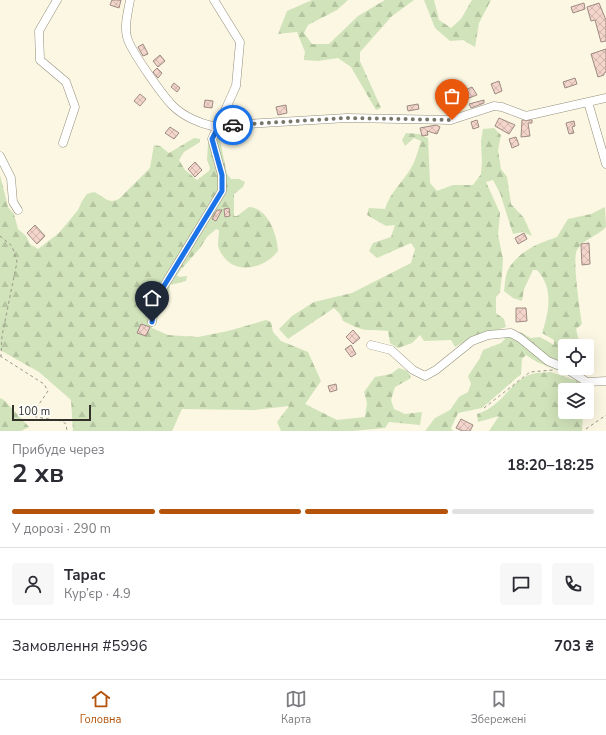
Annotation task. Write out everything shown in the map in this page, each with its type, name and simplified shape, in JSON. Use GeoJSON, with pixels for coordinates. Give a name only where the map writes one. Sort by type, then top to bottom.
{"type":"FeatureCollection","features":[{"type":"Feature","properties":{"kind":"street"},"geometry":{"type":"LineString","coordinates":[[56,0],[39,30],[40,60],[66,82],[76,107],[63,143]]}},
{"type":"Feature","properties":{"kind":"street"},"geometry":{"type":"LineString","coordinates":[[130,0],[126,17],[127,37],[149,74],[174,107],[202,124],[219,126],[346,118],[452,120],[494,106],[502,107],[526,116],[606,98]]}},
{"type":"Feature","properties":{"kind":"street"},"geometry":{"type":"LineString","coordinates":[[152,322],[156,299],[222,191],[222,175],[212,139],[236,86],[240,42],[214,0]]}},
{"type":"Feature","properties":{"kind":"street"},"geometry":{"type":"LineString","coordinates":[[588,102],[606,164]]}},
{"type":"Feature","properties":{"kind":"street"},"geometry":{"type":"LineString","coordinates":[[0,156],[11,178],[13,202],[18,210]]}},
{"type":"Feature","properties":{"kind":"street"},"geometry":{"type":"LineString","coordinates":[[371,345],[391,350],[413,370],[425,376],[436,370],[472,341],[488,335],[510,333],[520,338],[548,361],[558,365]]}},
{"type":"Feature","properties":{"kind":"street"},"geometry":{"type":"LineString","coordinates":[[576,375],[587,382],[606,381]]}},
{"type":"Feature","properties":{"kind":"path"},"geometry":{"type":"LineString","coordinates":[[0,236],[12,246],[17,262],[2,336],[1,357],[44,384],[48,391],[33,413],[36,417],[62,421],[66,424],[67,431]]}},
{"type":"Feature","properties":{"kind":"path"},"geometry":{"type":"LineString","coordinates":[[484,408],[530,372],[553,370]]}},
{"type":"Feature","properties":{"kind":"path"},"geometry":{"type":"LineString","coordinates":[[586,429],[606,415]]}},
{"type":"Feature","properties":{"kind":"green space"},"geometry":{"type":"Polygon","coordinates":[[[312,0],[348,0],[337,10],[308,25],[304,33],[312,44],[329,44],[358,16],[385,0],[414,0],[392,16],[360,52],[360,61],[381,108],[376,110],[351,67],[338,58],[318,61],[304,60],[305,52],[297,32],[278,34],[287,11],[312,0]]]}},
{"type":"Feature","properties":{"kind":"green space"},"geometry":{"type":"Polygon","coordinates":[[[424,0],[434,0],[439,20],[451,28],[461,19],[472,0],[491,0],[479,23],[475,47],[463,40],[450,41],[435,28],[424,0]]]}},
{"type":"Feature","properties":{"kind":"green space"},"geometry":{"type":"Polygon","coordinates":[[[494,128],[501,135],[498,150],[501,169],[507,177],[511,204],[524,218],[532,236],[523,232],[513,234],[500,193],[493,180],[486,182],[500,213],[498,235],[503,259],[500,292],[496,297],[496,313],[504,319],[506,327],[471,338],[455,347],[451,340],[424,341],[420,335],[412,343],[398,348],[390,343],[388,331],[365,330],[355,327],[343,321],[340,314],[334,308],[288,339],[279,329],[292,316],[314,302],[352,293],[411,263],[415,249],[411,243],[377,258],[369,251],[373,243],[391,237],[395,225],[386,226],[367,215],[369,208],[385,209],[393,192],[413,165],[421,141],[414,138],[405,146],[402,140],[406,133],[419,134],[428,138],[430,183],[437,191],[453,185],[473,185],[481,174],[481,141],[483,129],[494,128]]]}},
{"type":"Feature","properties":{"kind":"green space"},"geometry":{"type":"Polygon","coordinates":[[[219,135],[227,174],[231,179],[239,179],[245,182],[243,187],[234,194],[234,216],[237,216],[249,207],[256,208],[270,223],[276,237],[278,251],[264,263],[247,268],[239,267],[231,264],[224,258],[218,247],[219,230],[216,229],[207,237],[200,248],[177,275],[179,277],[187,276],[186,281],[170,285],[169,292],[165,297],[151,302],[148,319],[152,328],[168,335],[198,337],[228,331],[266,320],[271,322],[273,332],[281,341],[308,352],[321,381],[305,404],[337,420],[365,417],[367,403],[364,392],[375,377],[391,374],[399,368],[408,371],[411,378],[395,387],[391,400],[394,409],[405,414],[422,412],[420,425],[389,422],[385,428],[352,431],[281,431],[277,422],[289,406],[253,410],[182,409],[172,431],[73,431],[71,400],[39,372],[0,350],[0,175],[8,207],[14,214],[18,229],[26,236],[30,244],[38,249],[59,233],[78,210],[87,194],[94,192],[110,201],[120,198],[150,168],[154,145],[160,146],[169,153],[194,138],[200,139],[200,142],[184,152],[179,160],[185,170],[197,180],[209,171],[210,168],[207,160],[208,144],[219,135]]]}},
{"type":"Feature","properties":{"kind":"green space"},"geometry":{"type":"Polygon","coordinates":[[[605,207],[606,227],[583,243],[577,250],[575,264],[582,324],[576,329],[578,339],[558,339],[558,370],[537,362],[526,355],[522,359],[521,374],[482,408],[458,413],[451,428],[453,431],[425,431],[435,418],[450,410],[459,397],[468,392],[471,384],[468,376],[480,358],[483,350],[501,343],[505,339],[499,335],[520,332],[531,338],[540,337],[554,345],[554,340],[542,333],[547,317],[548,292],[542,277],[537,270],[533,270],[524,289],[522,301],[513,298],[504,291],[507,272],[512,263],[523,253],[536,245],[557,237],[568,219],[591,214],[605,207]]]}},
{"type":"Feature","properties":{"kind":"green space"},"geometry":{"type":"Polygon","coordinates":[[[551,372],[583,383],[558,383],[558,419],[583,419],[582,431],[489,431],[499,416],[478,422],[477,414],[494,405],[524,377],[534,373],[551,372]]]}},
{"type":"Feature","properties":{"kind":"green space"},"geometry":{"type":"Polygon","coordinates":[[[569,375],[580,375],[579,379],[569,375]]]}},
{"type":"Feature","properties":{"kind":"green space"},"geometry":{"type":"Polygon","coordinates":[[[0,398],[4,400],[29,427],[21,431],[0,431],[0,398]]]}},
{"type":"Feature","properties":{"kind":"building"},"geometry":{"type":"Polygon","coordinates":[[[112,0],[121,0],[119,8],[110,5],[112,0]]]}},
{"type":"Feature","properties":{"kind":"building"},"geometry":{"type":"Polygon","coordinates":[[[584,3],[585,9],[573,13],[571,7],[584,3]]]}},
{"type":"Feature","properties":{"kind":"building"},"geometry":{"type":"Polygon","coordinates":[[[599,3],[606,20],[606,41],[601,42],[595,20],[591,21],[587,7],[599,3]]]}},
{"type":"Feature","properties":{"kind":"building"},"geometry":{"type":"Polygon","coordinates":[[[143,44],[148,54],[143,56],[138,47],[143,44]]]}},
{"type":"Feature","properties":{"kind":"building"},"geometry":{"type":"Polygon","coordinates":[[[606,49],[606,72],[604,75],[598,77],[591,54],[606,49]]]}},
{"type":"Feature","properties":{"kind":"building"},"geometry":{"type":"Polygon","coordinates":[[[160,55],[165,61],[158,67],[153,61],[160,55]]]}},
{"type":"Feature","properties":{"kind":"building"},"geometry":{"type":"Polygon","coordinates":[[[157,68],[162,73],[158,78],[153,72],[157,68]]]}},
{"type":"Feature","properties":{"kind":"building"},"geometry":{"type":"Polygon","coordinates":[[[575,78],[577,84],[565,88],[563,82],[575,78]]]}},
{"type":"Feature","properties":{"kind":"building"},"geometry":{"type":"Polygon","coordinates":[[[499,81],[502,91],[495,94],[491,84],[499,81]]]}},
{"type":"Feature","properties":{"kind":"building"},"geometry":{"type":"Polygon","coordinates":[[[174,83],[180,88],[177,92],[171,87],[174,83]]]}},
{"type":"Feature","properties":{"kind":"building"},"geometry":{"type":"Polygon","coordinates":[[[472,87],[477,95],[469,98],[465,90],[472,87]]]}},
{"type":"Feature","properties":{"kind":"building"},"geometry":{"type":"Polygon","coordinates":[[[140,94],[146,99],[140,106],[134,101],[140,94]]]}},
{"type":"Feature","properties":{"kind":"building"},"geometry":{"type":"Polygon","coordinates":[[[457,99],[459,103],[452,106],[450,102],[457,99]]]}},
{"type":"Feature","properties":{"kind":"building"},"geometry":{"type":"Polygon","coordinates":[[[205,100],[213,101],[212,108],[204,107],[205,100]]]}},
{"type":"Feature","properties":{"kind":"building"},"geometry":{"type":"Polygon","coordinates":[[[484,100],[484,103],[471,108],[469,104],[484,100]]]}},
{"type":"Feature","properties":{"kind":"building"},"geometry":{"type":"Polygon","coordinates":[[[418,104],[419,109],[408,111],[407,106],[418,104]]]}},
{"type":"Feature","properties":{"kind":"building"},"geometry":{"type":"Polygon","coordinates":[[[286,105],[287,113],[278,115],[276,107],[286,105]]]}},
{"type":"Feature","properties":{"kind":"building"},"geometry":{"type":"Polygon","coordinates":[[[499,118],[515,125],[509,134],[495,126],[499,118]]]}},
{"type":"Feature","properties":{"kind":"building"},"geometry":{"type":"Polygon","coordinates":[[[477,120],[479,127],[473,129],[471,122],[477,120]]]}},
{"type":"Feature","properties":{"kind":"building"},"geometry":{"type":"Polygon","coordinates":[[[522,120],[532,120],[532,123],[528,123],[530,136],[521,137],[522,120]]]}},
{"type":"Feature","properties":{"kind":"building"},"geometry":{"type":"Polygon","coordinates":[[[574,121],[575,126],[572,127],[574,133],[569,134],[566,123],[574,121]]]}},
{"type":"Feature","properties":{"kind":"building"},"geometry":{"type":"Polygon","coordinates":[[[436,125],[440,127],[437,134],[427,131],[428,135],[422,136],[420,128],[436,125]]]}},
{"type":"Feature","properties":{"kind":"building"},"geometry":{"type":"Polygon","coordinates":[[[170,127],[179,133],[174,139],[165,133],[170,127]]]}},
{"type":"Feature","properties":{"kind":"building"},"geometry":{"type":"Polygon","coordinates":[[[516,137],[519,145],[512,148],[509,139],[516,137]]]}},
{"type":"Feature","properties":{"kind":"building"},"geometry":{"type":"Polygon","coordinates":[[[195,162],[202,170],[195,177],[188,169],[195,162]]]}},
{"type":"Feature","properties":{"kind":"building"},"geometry":{"type":"Polygon","coordinates":[[[229,208],[230,216],[225,217],[224,209],[229,208]]]}},
{"type":"Feature","properties":{"kind":"building"},"geometry":{"type":"Polygon","coordinates":[[[217,210],[222,210],[216,221],[212,219],[217,210]]]}},
{"type":"Feature","properties":{"kind":"building"},"geometry":{"type":"Polygon","coordinates":[[[35,225],[45,236],[37,244],[27,233],[35,225]]]}},
{"type":"Feature","properties":{"kind":"building"},"geometry":{"type":"Polygon","coordinates":[[[524,233],[527,239],[518,244],[515,238],[524,233]]]}},
{"type":"Feature","properties":{"kind":"building"},"geometry":{"type":"Polygon","coordinates":[[[589,243],[590,264],[582,265],[581,244],[589,243]]]}},
{"type":"Feature","properties":{"kind":"building"},"geometry":{"type":"Polygon","coordinates":[[[516,308],[526,308],[527,321],[516,322],[516,308]]]}},
{"type":"Feature","properties":{"kind":"building"},"geometry":{"type":"Polygon","coordinates":[[[141,324],[150,327],[146,336],[137,333],[141,324]]]}},
{"type":"Feature","properties":{"kind":"building"},"geometry":{"type":"Polygon","coordinates":[[[353,330],[360,338],[353,344],[346,337],[353,330]]]}},
{"type":"Feature","properties":{"kind":"building"},"geometry":{"type":"Polygon","coordinates":[[[351,345],[356,354],[351,357],[345,349],[351,345]]]}},
{"type":"Feature","properties":{"kind":"building"},"geometry":{"type":"Polygon","coordinates":[[[336,384],[337,390],[330,392],[328,386],[336,384]]]}},
{"type":"Feature","properties":{"kind":"building"},"geometry":{"type":"Polygon","coordinates":[[[461,419],[473,425],[470,431],[462,431],[456,428],[461,419]]]}},
{"type":"Feature","properties":{"kind":"way so far"},"geometry":{"type":"LineString","coordinates":[[233,125],[346,118],[452,120]]}},
{"type":"Feature","properties":{"kind":"route"},"geometry":{"type":"LineString","coordinates":[[152,322],[156,299],[202,221],[222,191],[222,175],[212,139],[219,126],[233,125]]}}]}
